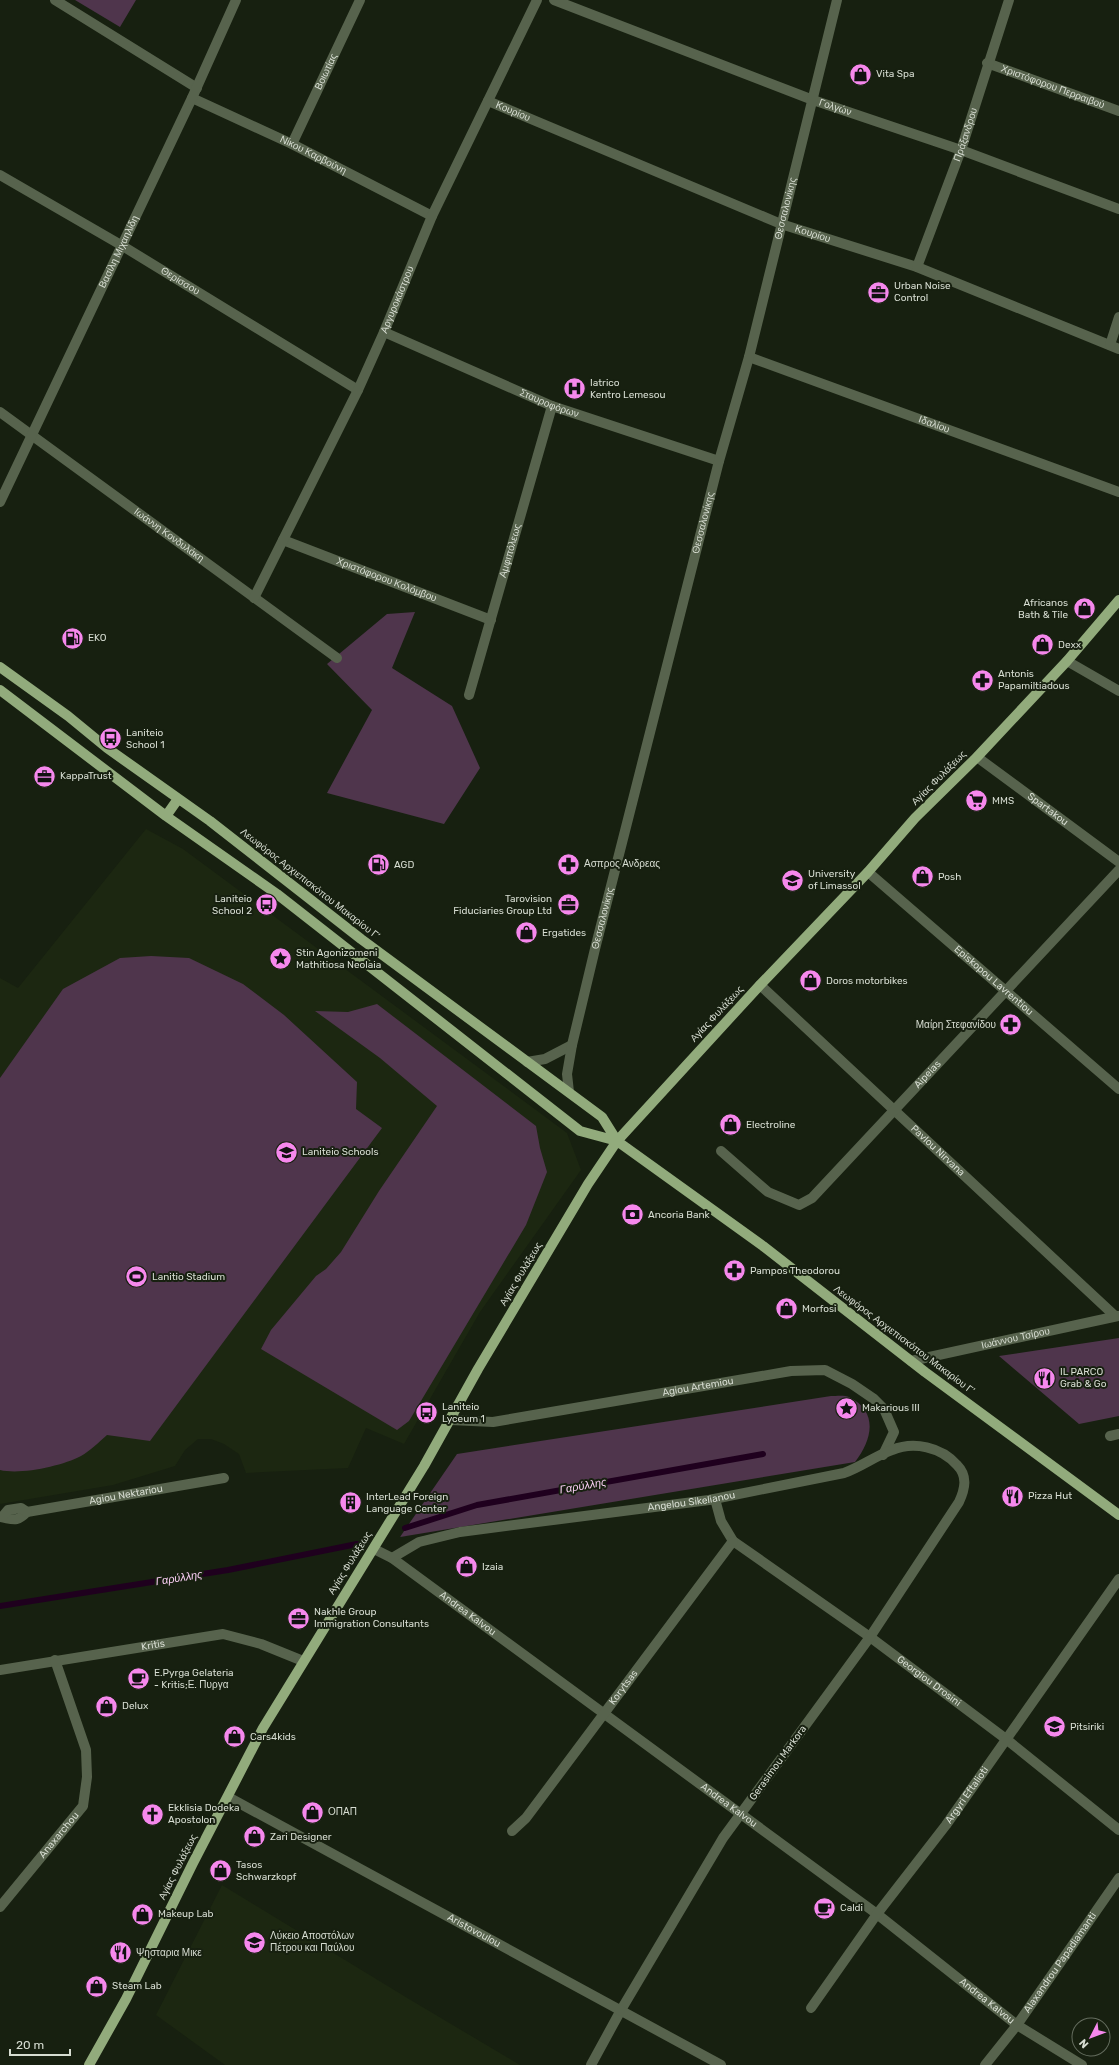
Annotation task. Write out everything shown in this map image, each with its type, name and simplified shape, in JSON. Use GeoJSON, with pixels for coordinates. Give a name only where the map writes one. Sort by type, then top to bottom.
{"type":"FeatureCollection","features":[{"type":"Feature","properties":{"kind":"main road","name":"Αγίας Φυλάξεως"},"geometry":{"type":"LineString","coordinates":[[89,2065],[126,1999],[263,1728],[303,1661],[374,1549],[451,1420],[478,1369],[580,1197],[617,1141],[760,985],[868,872],[915,818],[976,757],[1067,661],[1119,600]]}},
{"type":"Feature","properties":{"kind":"main road","name":"Λεωφόρος Αρχιεπισκόπου Μακαρίου Γ’"},"geometry":{"type":"LineString","coordinates":[[0,667],[210,821],[361,940],[602,1117],[617,1141]]}},
{"type":"Feature","properties":{"kind":"main road","name":"Λεωφόρος Αρχιεπισκόπου Μακαρίου Γ’"},"geometry":{"type":"LineString","coordinates":[[0,690],[166,816],[277,894],[580,1131],[617,1141],[763,1246],[911,1361],[1119,1514]]}},
{"type":"Feature","properties":{"kind":"main road"},"geometry":{"type":"LineString","coordinates":[[166,816],[178,799]]}},
{"type":"Feature","properties":{"kind":"street"},"geometry":{"type":"LineString","coordinates":[[55,0],[197,88]]}},
{"type":"Feature","properties":{"kind":"street","name":"Βασίλη Μιχαηλίδη"},"geometry":{"type":"LineString","coordinates":[[0,502],[4,482],[33,436],[121,245],[197,88],[236,0]]}},
{"type":"Feature","properties":{"kind":"street","name":"Βοιωτίας"},"geometry":{"type":"LineString","coordinates":[[292,144],[360,0]]}},
{"type":"Feature","properties":{"kind":"street","name":"Αργυροκάστρου"},"geometry":{"type":"LineString","coordinates":[[254,598],[358,390],[384,332],[432,216],[536,0]]}},
{"type":"Feature","properties":{"kind":"street","name":"Γολγών"},"geometry":{"type":"LineString","coordinates":[[554,0],[813,100],[961,150],[1119,209]]}},
{"type":"Feature","properties":{"kind":"street","name":"Θεσσαλονίκης"},"geometry":{"type":"LineString","coordinates":[[569,1092],[567,1074],[572,1045],[719,461],[749,357],[837,0]]}},
{"type":"Feature","properties":{"kind":"street","name":"Πράξανδρου"},"geometry":{"type":"LineString","coordinates":[[917,267],[961,150],[987,63],[1009,0]]}},
{"type":"Feature","properties":{"kind":"street","name":"Χριστόφορου Περραιβού"},"geometry":{"type":"LineString","coordinates":[[987,63],[1119,111]]}},
{"type":"Feature","properties":{"kind":"street","name":"Νίκου Καρβούνη"},"geometry":{"type":"LineString","coordinates":[[192,98],[292,144],[432,216]]}},
{"type":"Feature","properties":{"kind":"street","name":"Κουρίου"},"geometry":{"type":"LineString","coordinates":[[488,100],[781,224],[917,267],[1115,347]]}},
{"type":"Feature","properties":{"kind":"street","name":"Θερίσσου"},"geometry":{"type":"LineString","coordinates":[[0,175],[121,245],[358,390]]}},
{"type":"Feature","properties":{"kind":"street"},"geometry":{"type":"LineString","coordinates":[[1115,347],[1119,317]]}},
{"type":"Feature","properties":{"kind":"street","name":"Σταυροφόρων"},"geometry":{"type":"LineString","coordinates":[[384,332],[552,406],[719,461]]}},
{"type":"Feature","properties":{"kind":"street","name":"Ιδαλίου"},"geometry":{"type":"LineString","coordinates":[[749,357],[1119,492]]}},
{"type":"Feature","properties":{"kind":"street","name":"Αμφιπόλεως"},"geometry":{"type":"LineString","coordinates":[[469,695],[552,406]]}},
{"type":"Feature","properties":{"kind":"street","name":"Ιωάννη Κονδυλάκη"},"geometry":{"type":"LineString","coordinates":[[0,412],[337,658]]}},
{"type":"Feature","properties":{"kind":"street","name":"Χριστόφορου Κολόμβου"},"geometry":{"type":"LineString","coordinates":[[284,540],[490,620]]}},
{"type":"Feature","properties":{"kind":"street"},"geometry":{"type":"LineString","coordinates":[[1067,661],[1119,691]]}},
{"type":"Feature","properties":{"kind":"street","name":"Spartakou"},"geometry":{"type":"LineString","coordinates":[[976,757],[1119,862]]}},
{"type":"Feature","properties":{"kind":"street","name":"Aipeias"},"geometry":{"type":"LineString","coordinates":[[722,1151],[768,1192],[799,1205],[812,1198],[1119,870]]}},
{"type":"Feature","properties":{"kind":"street","name":"Episkopou Lavrentiou"},"geometry":{"type":"LineString","coordinates":[[868,872],[1119,1089]]}},
{"type":"Feature","properties":{"kind":"street","name":"Pavlou Nirvana"},"geometry":{"type":"LineString","coordinates":[[760,985],[1117,1316]]}},
{"type":"Feature","properties":{"kind":"street"},"geometry":{"type":"LineString","coordinates":[[527,1062],[545,1059],[572,1045]]}},
{"type":"Feature","properties":{"kind":"street","name":"Ιωάννου Τσίρου"},"geometry":{"type":"LineString","coordinates":[[911,1361],[1117,1316]]}},
{"type":"Feature","properties":{"kind":"street","name":"Agiou Artemiou"},"geometry":{"type":"LineString","coordinates":[[451,1420],[493,1422],[791,1371],[825,1370],[852,1384],[874,1399],[884,1409],[894,1432],[883,1455]]}},
{"type":"Feature","properties":{"kind":"street","name":"Angelou Sikelianou"},"geometry":{"type":"LineString","coordinates":[[392,1558],[419,1542],[460,1532],[715,1499],[844,1472],[858,1468],[892,1450],[910,1446],[930,1448],[949,1456],[960,1468],[965,1479],[965,1490]]}},
{"type":"Feature","properties":{"kind":"street","name":"Agiou Nektariou"},"geometry":{"type":"LineString","coordinates":[[1,1517],[10,1520],[20,1519],[27,1512],[224,1478]]}},
{"type":"Feature","properties":{"kind":"street","name":"Gerasimou Markora"},"geometry":{"type":"LineString","coordinates":[[591,2065],[621,2010],[723,1838],[870,1637],[959,1502],[965,1490]]}},
{"type":"Feature","properties":{"kind":"street"},"geometry":{"type":"LineString","coordinates":[[715,1499],[721,1521],[733,1541]]}},
{"type":"Feature","properties":{"kind":"street","name":"Georgiou Drosini"},"geometry":{"type":"LineString","coordinates":[[733,1541],[870,1637],[1006,1739],[1119,1830]]}},
{"type":"Feature","properties":{"kind":"street","name":"Korytsas"},"geometry":{"type":"LineString","coordinates":[[512,1831],[526,1818],[733,1541]]}},
{"type":"Feature","properties":{"kind":"street","name":"Andrea Kalvou"},"geometry":{"type":"LineString","coordinates":[[374,1549],[392,1558],[877,1914],[1018,2024],[1082,2065]]}},
{"type":"Feature","properties":{"kind":"street","name":"Argyri Eftalioti"},"geometry":{"type":"LineString","coordinates":[[811,2008],[877,1914],[946,1825],[1119,1579]]}},
{"type":"Feature","properties":{"kind":"street","name":"Kritis"},"geometry":{"type":"LineString","coordinates":[[0,1670],[223,1634],[261,1644],[303,1661]]}},
{"type":"Feature","properties":{"kind":"street","name":"Anaxarchou"},"geometry":{"type":"LineString","coordinates":[[0,1907],[83,1806],[87,1777],[86,1750],[55,1660]]}},
{"type":"Feature","properties":{"kind":"street","name":"Aristovoulou"},"geometry":{"type":"LineString","coordinates":[[228,1797],[721,2065]]}},
{"type":"Feature","properties":{"kind":"street","name":"Alaxandrou Papadiamanti"},"geometry":{"type":"LineString","coordinates":[[985,2065],[1018,2024],[1119,1878]]}},
{"type":"Feature","properties":{"kind":"shaded area"},"geometry":{"type":"Polygon","coordinates":[[[75,0],[136,0],[120,27],[75,0]]]}},
{"type":"Feature","properties":{"kind":"shaded area"},"geometry":{"type":"Polygon","coordinates":[[[415,612],[392,668],[452,706],[480,768],[444,824],[327,793],[372,710],[327,664],[387,614],[415,612]]]}},
{"type":"Feature","properties":{"kind":"shaded area","name":"Laniteio Schools"},"geometry":{"type":"Polygon","coordinates":[[[146,829],[183,849],[567,1133],[581,1170],[480,1312],[404,1444],[366,1428],[348,1468],[246,1473],[239,1454],[224,1444],[211,1439],[198,1439],[185,1450],[175,1466],[113,1485],[0,1504],[0,978],[18,988],[146,829]]]}},
{"type":"Feature","properties":{"kind":"shaded area","name":"Lanitio Stadium"},"geometry":{"type":"Polygon","coordinates":[[[151,956],[189,958],[243,984],[284,1015],[357,1082],[356,1109],[382,1128],[150,1441],[107,1435],[84,1454],[73,1460],[41,1469],[19,1471],[0,1470],[0,1078],[63,989],[120,958],[151,956]]]}},
{"type":"Feature","properties":{"kind":"shaded area"},"geometry":{"type":"Polygon","coordinates":[[[377,1004],[536,1126],[540,1148],[547,1172],[526,1225],[409,1421],[397,1430],[261,1349],[271,1330],[316,1276],[326,1269],[341,1252],[379,1191],[437,1106],[380,1058],[315,1011],[348,1012],[377,1004]]]}},
{"type":"Feature","properties":{"kind":"shaded area"},"geometry":{"type":"Polygon","coordinates":[[[1119,1338],[1119,1416],[1079,1424],[999,1356],[1119,1338]]]}},
{"type":"Feature","properties":{"kind":"shaded area"},"geometry":{"type":"Polygon","coordinates":[[[831,1396],[849,1397],[859,1403],[869,1418],[870,1427],[868,1436],[861,1454],[855,1462],[400,1537],[457,1454],[831,1396]]]}},
{"type":"Feature","properties":{"kind":"shaded area","name":"Λύκειο Αποστόλων Πέτρου και Παύλου"},"geometry":{"type":"Polygon","coordinates":[[[222,1885],[520,2065],[225,2065],[156,2015],[222,1885]]]}},
{"type":"Feature","properties":{"kind":"waterway","name":"Γαρύλλης"},"geometry":{"type":"LineString","coordinates":[[405,1528],[477,1505],[763,1454]]}},
{"type":"Feature","properties":{"kind":"waterway","name":"Γαρύλλης"},"geometry":{"type":"LineString","coordinates":[[0,1606],[228,1570],[357,1544]]}},
{"type":"Feature","properties":{"kind":"place","name":"Vita Spa"},"geometry":{"type":"Point","coordinates":[860,74]}},
{"type":"Feature","properties":{"kind":"place","name":"Urban Noise Control"},"geometry":{"type":"Point","coordinates":[878,292]}},
{"type":"Feature","properties":{"kind":"place","name":"Iatrico Kentro Lemesou"},"geometry":{"type":"Point","coordinates":[574,389]}},
{"type":"Feature","properties":{"kind":"place","name":"Africanos Bath & Tile"},"geometry":{"type":"Point","coordinates":[1084,609]}},
{"type":"Feature","properties":{"kind":"place","name":"EKO"},"geometry":{"type":"Point","coordinates":[72,638]}},
{"type":"Feature","properties":{"kind":"place","name":"Dexx"},"geometry":{"type":"Point","coordinates":[1042,645]}},
{"type":"Feature","properties":{"kind":"place","name":"Antonis Papamiltiadous"},"geometry":{"type":"Point","coordinates":[983,680]}},
{"type":"Feature","properties":{"kind":"place","name":"Laniteio School 1"},"geometry":{"type":"Point","coordinates":[110,739]}},
{"type":"Feature","properties":{"kind":"place","name":"KappaTrust"},"geometry":{"type":"Point","coordinates":[45,776]}},
{"type":"Feature","properties":{"kind":"place","name":"MMS"},"geometry":{"type":"Point","coordinates":[976,801]}},
{"type":"Feature","properties":{"kind":"place","name":"Ασπρος Ανδρεας"},"geometry":{"type":"Point","coordinates":[569,864]}},
{"type":"Feature","properties":{"kind":"place","name":"AGD"},"geometry":{"type":"Point","coordinates":[379,865]}},
{"type":"Feature","properties":{"kind":"place","name":"Posh"},"geometry":{"type":"Point","coordinates":[922,877]}},
{"type":"Feature","properties":{"kind":"place","name":"University of Limassol"},"geometry":{"type":"Point","coordinates":[793,880]}},
{"type":"Feature","properties":{"kind":"place","name":"Laniteio School 2"},"geometry":{"type":"Point","coordinates":[267,905]}},
{"type":"Feature","properties":{"kind":"place","name":"Tarovision Fiduciaries Group Ltd"},"geometry":{"type":"Point","coordinates":[568,905]}},
{"type":"Feature","properties":{"kind":"place","name":"Ergatides"},"geometry":{"type":"Point","coordinates":[527,933]}},
{"type":"Feature","properties":{"kind":"place","name":"Stin Agonizomeni Mathitiosa Neolaia"},"geometry":{"type":"Point","coordinates":[281,959]}},
{"type":"Feature","properties":{"kind":"place","name":"Doros motorbikes"},"geometry":{"type":"Point","coordinates":[810,981]}},
{"type":"Feature","properties":{"kind":"place","name":"Μαίρη Στεφανίδου"},"geometry":{"type":"Point","coordinates":[1011,1025]}},
{"type":"Feature","properties":{"kind":"place","name":"Electroline"},"geometry":{"type":"Point","coordinates":[730,1125]}},
{"type":"Feature","properties":{"kind":"place","name":"Laniteio Schools"},"geometry":{"type":"Point","coordinates":[287,1152]}},
{"type":"Feature","properties":{"kind":"place","name":"Ancoria Bank"},"geometry":{"type":"Point","coordinates":[633,1215]}},
{"type":"Feature","properties":{"kind":"place","name":"Pampos Theodorou"},"geometry":{"type":"Point","coordinates":[734,1271]}},
{"type":"Feature","properties":{"kind":"place","name":"Lanitio Stadium"},"geometry":{"type":"Point","coordinates":[136,1277]}},
{"type":"Feature","properties":{"kind":"place","name":"Morfosi"},"geometry":{"type":"Point","coordinates":[786,1309]}},
{"type":"Feature","properties":{"kind":"place","name":"IL PARCO Grab & Go"},"geometry":{"type":"Point","coordinates":[1045,1378]}},
{"type":"Feature","properties":{"kind":"place","name":"Makarious III"},"geometry":{"type":"Point","coordinates":[846,1408]}},
{"type":"Feature","properties":{"kind":"place","name":"Laniteio Lyceum 1"},"geometry":{"type":"Point","coordinates":[426,1413]}},
{"type":"Feature","properties":{"kind":"place","name":"Pizza Hut"},"geometry":{"type":"Point","coordinates":[1013,1496]}},
{"type":"Feature","properties":{"kind":"place","name":"InterLead Foreign Language Center"},"geometry":{"type":"Point","coordinates":[350,1503]}},
{"type":"Feature","properties":{"kind":"place","name":"Izaia"},"geometry":{"type":"Point","coordinates":[466,1567]}},
{"type":"Feature","properties":{"kind":"place","name":"Nakhle Group Immigration Consultants"},"geometry":{"type":"Point","coordinates":[299,1618]}},
{"type":"Feature","properties":{"kind":"place","name":"E.Pyrga Gelateria - Kritis;Ε. Πυργα"},"geometry":{"type":"Point","coordinates":[138,1679]}},
{"type":"Feature","properties":{"kind":"place","name":"Delux"},"geometry":{"type":"Point","coordinates":[106,1706]}},
{"type":"Feature","properties":{"kind":"place","name":"Pitsiriki"},"geometry":{"type":"Point","coordinates":[1055,1727]}},
{"type":"Feature","properties":{"kind":"place","name":"Cars4kids"},"geometry":{"type":"Point","coordinates":[234,1737]}},
{"type":"Feature","properties":{"kind":"place","name":"ΟΠΑΠ"},"geometry":{"type":"Point","coordinates":[313,1812]}},
{"type":"Feature","properties":{"kind":"place","name":"Ekklisia Dodeka Apostolon"},"geometry":{"type":"Point","coordinates":[152,1814]}},
{"type":"Feature","properties":{"kind":"place","name":"Zari Designer"},"geometry":{"type":"Point","coordinates":[255,1837]}},
{"type":"Feature","properties":{"kind":"place","name":"Tasos Schwarzkopf"},"geometry":{"type":"Point","coordinates":[220,1871]}},
{"type":"Feature","properties":{"kind":"place","name":"Caldi"},"geometry":{"type":"Point","coordinates":[825,1908]}},
{"type":"Feature","properties":{"kind":"place","name":"Makeup Lab"},"geometry":{"type":"Point","coordinates":[143,1914]}},
{"type":"Feature","properties":{"kind":"place","name":"Λύκειο Αποστόλων Πέτρου και Παύλου"},"geometry":{"type":"Point","coordinates":[254,1942]}},
{"type":"Feature","properties":{"kind":"place","name":"Ψησταρια Μικε"},"geometry":{"type":"Point","coordinates":[120,1953]}},
{"type":"Feature","properties":{"kind":"place","name":"Steam Lab"},"geometry":{"type":"Point","coordinates":[97,1986]}}]}
